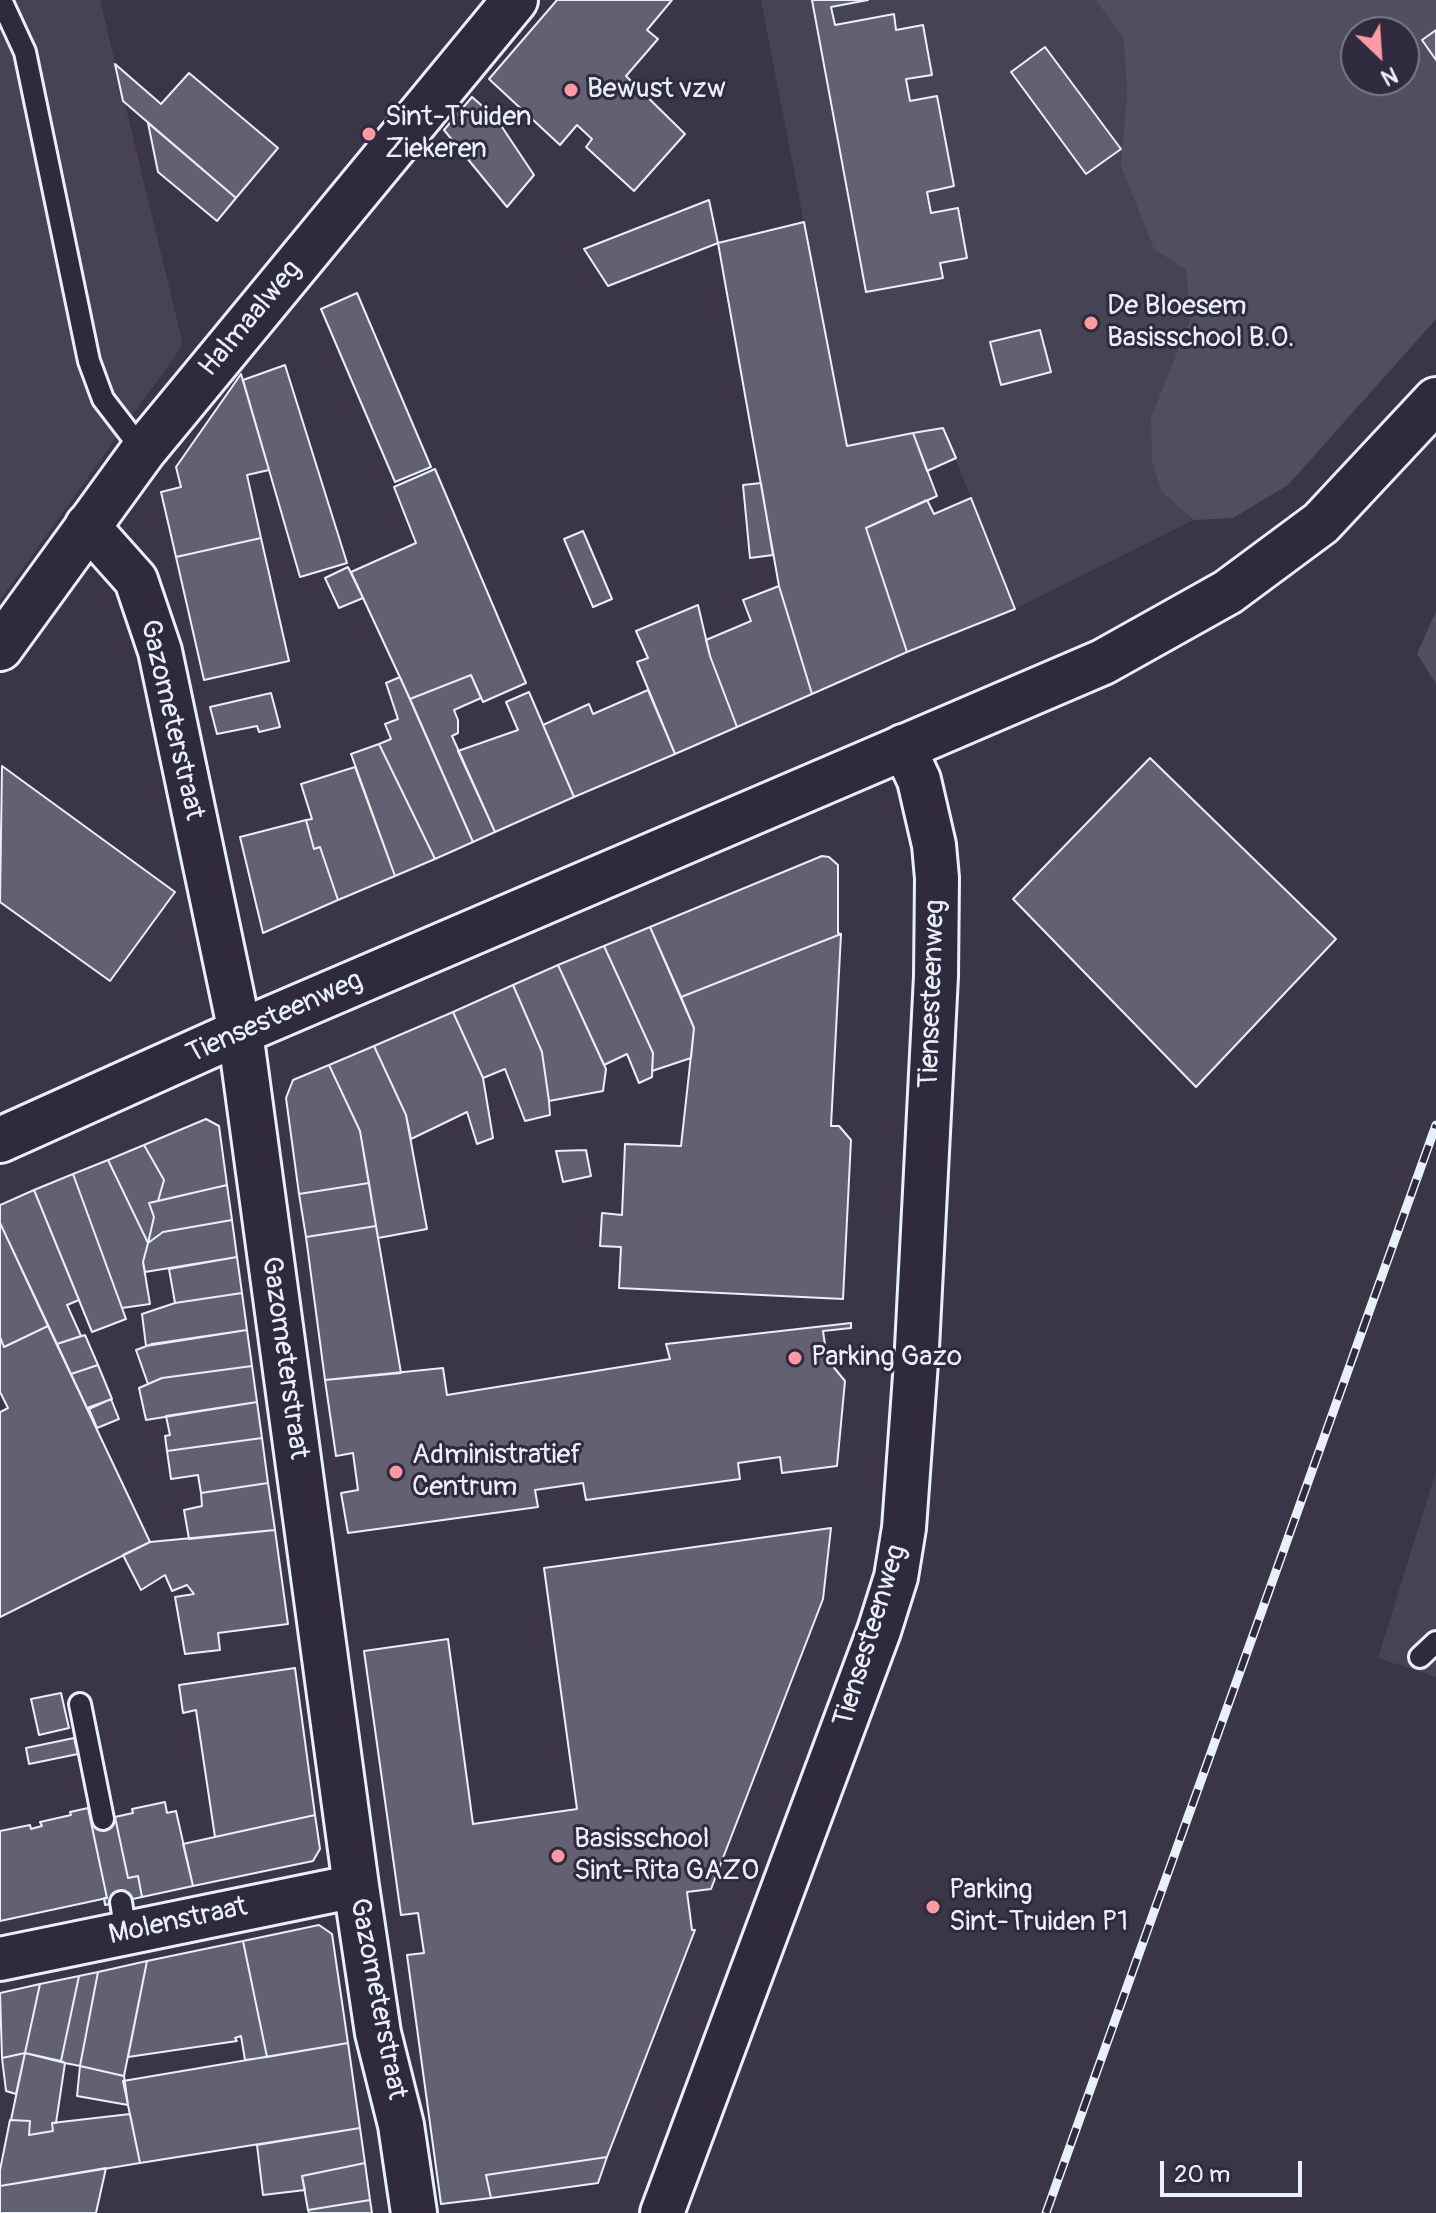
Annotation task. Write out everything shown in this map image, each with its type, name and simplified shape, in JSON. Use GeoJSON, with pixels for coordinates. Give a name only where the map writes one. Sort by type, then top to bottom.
{"type":"FeatureCollection","features":[{"type":"Feature","properties":{"kind":"street","name":"Halmaalweg"},"geometry":{"type":"LineString","coordinates":[[0,648],[143,451],[515,0]]}},
{"type":"Feature","properties":{"kind":"street","name":"Tiensesteenweg"},"geometry":{"type":"LineString","coordinates":[[0,1140],[240,1032],[1103,662],[1228,592],[1321,523],[1436,400]]}},
{"type":"Feature","properties":{"kind":"street","name":"Gazometerstraat"},"geometry":{"type":"LineString","coordinates":[[87,525],[136,580],[160,651],[240,1032],[356,1886],[378,2033],[401,2125],[414,2213]]}},
{"type":"Feature","properties":{"kind":"street","name":"Tiensesteenweg"},"geometry":{"type":"LineString","coordinates":[[662,2213],[879,1631],[896,1577],[904,1528],[917,1348],[936,976],[937,878],[934,845],[919,780],[903,746]]}},
{"type":"Feature","properties":{"kind":"street","name":"Molenstraat"},"geometry":{"type":"LineString","coordinates":[[0,1959],[124,1918],[356,1886]]}},
{"type":"Feature","properties":{"kind":"lane"},"geometry":{"type":"LineString","coordinates":[[1,0],[25,52],[89,361],[103,399],[143,451]]}},
{"type":"Feature","properties":{"kind":"lane"},"geometry":{"type":"LineString","coordinates":[[1420,1657],[1436,1642]]}},
{"type":"Feature","properties":{"kind":"lane"},"geometry":{"type":"LineString","coordinates":[[80,1704],[103,1819]]}},
{"type":"Feature","properties":{"kind":"shaded area"},"geometry":{"type":"Polygon","coordinates":[[[0,0],[100,0],[183,345],[0,600],[0,0]]]}},
{"type":"Feature","properties":{"kind":"shaded area","name":"De Bloesem Basisschool B.O."},"geometry":{"type":"Polygon","coordinates":[[[761,0],[1436,0],[1436,212],[1230,502],[1015,609],[943,428],[847,446],[761,0]]]}},
{"type":"Feature","properties":{"kind":"shaded area"},"geometry":{"type":"Polygon","coordinates":[[[1096,0],[1436,0],[1436,319],[1288,485],[1233,518],[1194,520],[1161,491],[1152,460],[1151,418],[1191,318],[1186,270],[1154,249],[1121,166],[1127,95],[1124,39],[1096,0]]]}},
{"type":"Feature","properties":{"kind":"shaded area"},"geometry":{"type":"Polygon","coordinates":[[[1436,611],[1436,684],[1417,654],[1436,611]]]}},
{"type":"Feature","properties":{"kind":"shaded area"},"geometry":{"type":"Polygon","coordinates":[[[1436,1471],[1436,1677],[1378,1658],[1436,1471]]]}},
{"type":"Feature","properties":{"kind":"building","name":"Bewust vzw"},"geometry":{"type":"Polygon","coordinates":[[[557,0],[672,0],[647,30],[658,39],[626,76],[685,134],[634,191],[586,147],[592,139],[577,125],[560,145],[489,79],[557,0]]]}},
{"type":"Feature","properties":{"kind":"building"},"geometry":{"type":"Polygon","coordinates":[[[812,0],[868,0],[831,7],[835,25],[894,14],[896,30],[923,25],[932,75],[906,79],[910,101],[937,96],[954,186],[927,192],[931,213],[958,208],[967,258],[940,263],[943,278],[866,292],[812,0]]]}},
{"type":"Feature","properties":{"kind":"building"},"geometry":{"type":"Polygon","coordinates":[[[1436,30],[1436,60],[1422,40],[1436,30]]]}},
{"type":"Feature","properties":{"kind":"building"},"geometry":{"type":"Polygon","coordinates":[[[1045,47],[1121,149],[1086,174],[1011,72],[1045,47]]]}},
{"type":"Feature","properties":{"kind":"building"},"geometry":{"type":"Polygon","coordinates":[[[115,64],[161,104],[189,73],[278,148],[236,198],[123,101],[115,64]]]}},
{"type":"Feature","properties":{"kind":"building"},"geometry":{"type":"Polygon","coordinates":[[[472,97],[496,118],[534,175],[507,207],[444,130],[472,97]]]}},
{"type":"Feature","properties":{"kind":"building"},"geometry":{"type":"Polygon","coordinates":[[[148,123],[236,198],[217,221],[158,172],[148,123]]]}},
{"type":"Feature","properties":{"kind":"building"},"geometry":{"type":"Polygon","coordinates":[[[709,200],[718,243],[608,286],[584,249],[709,200]]]}},
{"type":"Feature","properties":{"kind":"building"},"geometry":{"type":"Polygon","coordinates":[[[804,222],[847,446],[913,433],[937,496],[866,528],[907,652],[812,694],[779,586],[718,243],[804,222]]]}},
{"type":"Feature","properties":{"kind":"building"},"geometry":{"type":"Polygon","coordinates":[[[357,293],[431,467],[395,482],[321,309],[357,293]]]}},
{"type":"Feature","properties":{"kind":"building"},"geometry":{"type":"Polygon","coordinates":[[[1040,330],[1051,372],[1001,385],[990,342],[1040,330]]]}},
{"type":"Feature","properties":{"kind":"building"},"geometry":{"type":"Polygon","coordinates":[[[285,365],[347,563],[300,577],[243,380],[285,365]]]}},
{"type":"Feature","properties":{"kind":"building"},"geometry":{"type":"Polygon","coordinates":[[[241,374],[269,470],[247,475],[261,538],[176,557],[161,492],[181,487],[176,467],[241,374]]]}},
{"type":"Feature","properties":{"kind":"building"},"geometry":{"type":"Polygon","coordinates":[[[943,428],[956,458],[927,471],[913,433],[943,428]]]}},
{"type":"Feature","properties":{"kind":"building"},"geometry":{"type":"Polygon","coordinates":[[[435,469],[526,683],[483,702],[471,675],[410,699],[351,572],[416,543],[394,487],[435,469]]]}},
{"type":"Feature","properties":{"kind":"building"},"geometry":{"type":"Polygon","coordinates":[[[761,483],[773,555],[750,558],[743,485],[761,483]]]}},
{"type":"Feature","properties":{"kind":"building"},"geometry":{"type":"Polygon","coordinates":[[[971,498],[1015,609],[907,652],[866,528],[927,500],[934,514],[971,498]]]}},
{"type":"Feature","properties":{"kind":"building"},"geometry":{"type":"Polygon","coordinates":[[[583,531],[612,599],[593,607],[564,539],[583,531]]]}},
{"type":"Feature","properties":{"kind":"building"},"geometry":{"type":"Polygon","coordinates":[[[261,538],[289,661],[204,680],[176,557],[261,538]]]}},
{"type":"Feature","properties":{"kind":"building"},"geometry":{"type":"Polygon","coordinates":[[[348,567],[363,598],[339,608],[325,578],[348,567]]]}},
{"type":"Feature","properties":{"kind":"building"},"geometry":{"type":"Polygon","coordinates":[[[779,586],[812,694],[737,727],[706,640],[751,621],[743,600],[779,586]]]}},
{"type":"Feature","properties":{"kind":"building"},"geometry":{"type":"Polygon","coordinates":[[[698,605],[710,656],[737,727],[675,754],[637,662],[648,658],[636,631],[698,605]]]}},
{"type":"Feature","properties":{"kind":"building"},"geometry":{"type":"Polygon","coordinates":[[[471,675],[481,698],[454,710],[458,733],[452,736],[495,832],[473,842],[410,699],[471,675]]]}},
{"type":"Feature","properties":{"kind":"building"},"geometry":{"type":"Polygon","coordinates":[[[400,677],[473,842],[435,859],[379,744],[391,739],[385,724],[398,719],[386,683],[400,677]]]}},
{"type":"Feature","properties":{"kind":"building"},"geometry":{"type":"Polygon","coordinates":[[[648,690],[675,754],[574,797],[543,725],[589,704],[593,714],[648,690]]]}},
{"type":"Feature","properties":{"kind":"building"},"geometry":{"type":"Polygon","coordinates":[[[529,692],[574,797],[495,832],[458,751],[518,730],[506,702],[529,692]]]}},
{"type":"Feature","properties":{"kind":"building"},"geometry":{"type":"Polygon","coordinates":[[[271,693],[280,727],[259,732],[257,726],[217,734],[210,707],[271,693]]]}},
{"type":"Feature","properties":{"kind":"building"},"geometry":{"type":"Polygon","coordinates":[[[379,744],[435,859],[395,876],[351,754],[379,744]]]}},
{"type":"Feature","properties":{"kind":"building"},"geometry":{"type":"Polygon","coordinates":[[[1150,758],[1336,939],[1196,1087],[1013,899],[1150,758]]]}},
{"type":"Feature","properties":{"kind":"building"},"geometry":{"type":"Polygon","coordinates":[[[2,766],[175,892],[110,981],[0,902],[2,766]]]}},
{"type":"Feature","properties":{"kind":"building"},"geometry":{"type":"Polygon","coordinates":[[[355,767],[395,876],[338,900],[320,847],[314,849],[306,820],[312,819],[301,784],[355,767]]]}},
{"type":"Feature","properties":{"kind":"building"},"geometry":{"type":"Polygon","coordinates":[[[306,820],[314,849],[320,847],[338,900],[263,933],[240,837],[306,820]]]}},
{"type":"Feature","properties":{"kind":"building"},"geometry":{"type":"Polygon","coordinates":[[[822,856],[829,857],[838,865],[838,933],[841,934],[681,997],[650,927],[822,856]]]}},
{"type":"Feature","properties":{"kind":"building"},"geometry":{"type":"Polygon","coordinates":[[[650,927],[694,1028],[691,1058],[652,1071],[653,1053],[604,946],[650,927]]]}},
{"type":"Feature","properties":{"kind":"building"},"geometry":{"type":"Polygon","coordinates":[[[841,934],[831,1126],[839,1126],[851,1140],[843,1299],[619,1288],[621,1247],[600,1246],[602,1213],[622,1215],[625,1144],[681,1146],[694,1028],[681,997],[841,934]]]}},
{"type":"Feature","properties":{"kind":"building"},"geometry":{"type":"Polygon","coordinates":[[[604,946],[653,1053],[652,1077],[639,1083],[627,1054],[604,1065],[558,965],[604,946]]]}},
{"type":"Feature","properties":{"kind":"building"},"geometry":{"type":"Polygon","coordinates":[[[558,965],[606,1069],[603,1091],[549,1101],[542,1052],[513,985],[558,965]]]}},
{"type":"Feature","properties":{"kind":"building"},"geometry":{"type":"Polygon","coordinates":[[[513,985],[542,1052],[549,1101],[550,1115],[525,1121],[505,1069],[483,1078],[453,1012],[513,985]]]}},
{"type":"Feature","properties":{"kind":"building"},"geometry":{"type":"Polygon","coordinates":[[[453,1012],[483,1078],[493,1138],[477,1144],[467,1112],[411,1139],[406,1115],[374,1046],[453,1012]]]}},
{"type":"Feature","properties":{"kind":"building"},"geometry":{"type":"Polygon","coordinates":[[[374,1046],[406,1115],[427,1229],[378,1238],[360,1131],[329,1065],[374,1046]]]}},
{"type":"Feature","properties":{"kind":"building"},"geometry":{"type":"Polygon","coordinates":[[[329,1065],[360,1131],[369,1183],[299,1194],[286,1098],[293,1080],[329,1065]]]}},
{"type":"Feature","properties":{"kind":"building"},"geometry":{"type":"Polygon","coordinates":[[[206,1119],[219,1126],[227,1185],[158,1201],[164,1180],[144,1145],[206,1119]]]}},
{"type":"Feature","properties":{"kind":"building"},"geometry":{"type":"Polygon","coordinates":[[[144,1145],[164,1180],[158,1201],[149,1203],[154,1217],[148,1243],[108,1160],[144,1145]]]}},
{"type":"Feature","properties":{"kind":"building"},"geometry":{"type":"Polygon","coordinates":[[[586,1150],[591,1176],[563,1182],[556,1151],[586,1150]]]}},
{"type":"Feature","properties":{"kind":"building"},"geometry":{"type":"Polygon","coordinates":[[[108,1160],[148,1243],[143,1262],[150,1304],[122,1308],[73,1174],[108,1160]]]}},
{"type":"Feature","properties":{"kind":"building"},"geometry":{"type":"Polygon","coordinates":[[[73,1174],[126,1319],[92,1332],[34,1190],[73,1174]]]}},
{"type":"Feature","properties":{"kind":"building"},"geometry":{"type":"Polygon","coordinates":[[[369,1183],[376,1226],[306,1237],[299,1194],[369,1183]]]}},
{"type":"Feature","properties":{"kind":"building"},"geometry":{"type":"Polygon","coordinates":[[[227,1185],[232,1220],[163,1232],[148,1243],[154,1217],[149,1203],[227,1185]]]}},
{"type":"Feature","properties":{"kind":"building"},"geometry":{"type":"Polygon","coordinates":[[[34,1190],[79,1300],[67,1305],[81,1336],[57,1344],[0,1223],[0,1205],[34,1190]]]}},
{"type":"Feature","properties":{"kind":"building"},"geometry":{"type":"Polygon","coordinates":[[[232,1220],[237,1257],[145,1272],[143,1262],[148,1243],[163,1232],[232,1220]]]}},
{"type":"Feature","properties":{"kind":"building"},"geometry":{"type":"Polygon","coordinates":[[[0,1223],[48,1326],[4,1347],[0,1337],[0,1223]]]}},
{"type":"Feature","properties":{"kind":"building"},"geometry":{"type":"Polygon","coordinates":[[[376,1226],[401,1373],[325,1380],[306,1237],[376,1226]]]}},
{"type":"Feature","properties":{"kind":"building"},"geometry":{"type":"Polygon","coordinates":[[[237,1257],[242,1293],[175,1303],[169,1269],[237,1257]]]}},
{"type":"Feature","properties":{"kind":"building"},"geometry":{"type":"Polygon","coordinates":[[[242,1293],[247,1330],[146,1346],[142,1314],[175,1303],[242,1293]]]}},
{"type":"Feature","properties":{"kind":"building"},"geometry":{"type":"Polygon","coordinates":[[[851,1323],[851,1328],[823,1331],[827,1359],[845,1381],[837,1466],[782,1473],[780,1457],[738,1463],[740,1479],[586,1500],[583,1483],[535,1490],[538,1507],[348,1533],[341,1493],[358,1490],[353,1453],[336,1456],[325,1380],[443,1368],[447,1395],[670,1359],[666,1344],[851,1323]]]}},
{"type":"Feature","properties":{"kind":"building"},"geometry":{"type":"Polygon","coordinates":[[[48,1326],[150,1542],[0,1617],[0,1412],[8,1408],[0,1392],[0,1337],[4,1347],[48,1326]]]}},
{"type":"Feature","properties":{"kind":"building"},"geometry":{"type":"Polygon","coordinates":[[[247,1330],[252,1366],[162,1378],[148,1384],[136,1350],[152,1344],[247,1330]]]}},
{"type":"Feature","properties":{"kind":"building"},"geometry":{"type":"Polygon","coordinates":[[[85,1335],[98,1365],[71,1374],[57,1344],[85,1335]]]}},
{"type":"Feature","properties":{"kind":"building"},"geometry":{"type":"Polygon","coordinates":[[[98,1365],[112,1399],[87,1408],[71,1374],[98,1365]]]}},
{"type":"Feature","properties":{"kind":"building"},"geometry":{"type":"Polygon","coordinates":[[[252,1366],[257,1402],[146,1420],[139,1388],[162,1378],[252,1366]]]}},
{"type":"Feature","properties":{"kind":"building"},"geometry":{"type":"Polygon","coordinates":[[[111,1399],[119,1419],[97,1428],[89,1409],[111,1399]]]}},
{"type":"Feature","properties":{"kind":"building"},"geometry":{"type":"Polygon","coordinates":[[[257,1402],[262,1438],[167,1451],[165,1436],[170,1435],[166,1416],[257,1402]]]}},
{"type":"Feature","properties":{"kind":"building"},"geometry":{"type":"Polygon","coordinates":[[[262,1438],[268,1483],[201,1493],[198,1475],[171,1479],[167,1451],[262,1438]]]}},
{"type":"Feature","properties":{"kind":"building"},"geometry":{"type":"Polygon","coordinates":[[[268,1483],[275,1530],[189,1539],[184,1510],[202,1506],[201,1493],[268,1483]]]}},
{"type":"Feature","properties":{"kind":"building","name":"Basisschool Sint-Rita GAZO"},"geometry":{"type":"Polygon","coordinates":[[[831,1528],[823,1599],[711,1889],[687,1892],[692,1930],[695,1930],[607,2157],[486,2175],[491,2198],[441,2204],[407,1955],[424,1953],[418,1913],[401,1915],[364,1651],[448,1639],[473,1824],[577,1809],[544,1568],[831,1528]]]}},
{"type":"Feature","properties":{"kind":"building"},"geometry":{"type":"Polygon","coordinates":[[[275,1530],[288,1624],[218,1633],[220,1650],[185,1654],[175,1597],[194,1594],[187,1585],[172,1591],[165,1575],[141,1590],[123,1555],[150,1542],[275,1530]]]}},
{"type":"Feature","properties":{"kind":"building"},"geometry":{"type":"Polygon","coordinates":[[[295,1668],[315,1815],[215,1837],[196,1710],[183,1713],[179,1685],[295,1668]]]}},
{"type":"Feature","properties":{"kind":"building"},"geometry":{"type":"Polygon","coordinates":[[[61,1693],[69,1728],[39,1735],[31,1699],[61,1693]]]}},
{"type":"Feature","properties":{"kind":"building"},"geometry":{"type":"Polygon","coordinates":[[[74,1738],[78,1754],[29,1764],[26,1748],[74,1738]]]}},
{"type":"Feature","properties":{"kind":"building"},"geometry":{"type":"Polygon","coordinates":[[[165,1802],[167,1813],[176,1811],[193,1886],[142,1897],[138,1876],[128,1878],[115,1817],[133,1813],[132,1809],[165,1802]]]}},
{"type":"Feature","properties":{"kind":"building"},"geometry":{"type":"Polygon","coordinates":[[[88,1808],[107,1898],[0,1921],[0,1831],[30,1825],[31,1829],[42,1826],[40,1822],[88,1808]]]}},
{"type":"Feature","properties":{"kind":"building"},"geometry":{"type":"Polygon","coordinates":[[[315,1815],[320,1849],[313,1861],[193,1886],[183,1844],[315,1815]]]}},
{"type":"Feature","properties":{"kind":"building"},"geometry":{"type":"Polygon","coordinates":[[[115,1817],[128,1878],[138,1876],[142,1897],[105,1905],[104,1898],[107,1898],[91,1822],[115,1817]]]}},
{"type":"Feature","properties":{"kind":"building"},"geometry":{"type":"Polygon","coordinates":[[[319,1925],[332,1934],[348,2043],[267,2057],[243,1941],[319,1925]]]}},
{"type":"Feature","properties":{"kind":"building"},"geometry":{"type":"Polygon","coordinates":[[[243,1941],[267,2057],[245,2060],[241,2036],[235,2038],[237,2041],[128,2057],[147,1961],[243,1941]]]}},
{"type":"Feature","properties":{"kind":"building"},"geometry":{"type":"Polygon","coordinates":[[[147,1961],[124,2076],[80,2066],[98,1972],[147,1961]]]}},
{"type":"Feature","properties":{"kind":"building"},"geometry":{"type":"Polygon","coordinates":[[[98,1972],[80,2066],[65,2063],[61,2061],[79,1976],[98,1972]]]}},
{"type":"Feature","properties":{"kind":"building"},"geometry":{"type":"Polygon","coordinates":[[[79,1976],[61,2061],[25,2053],[40,1984],[79,1976]]]}},
{"type":"Feature","properties":{"kind":"building"},"geometry":{"type":"Polygon","coordinates":[[[40,1984],[25,2053],[2,2058],[0,1993],[40,1984]]]}},
{"type":"Feature","properties":{"kind":"building"},"geometry":{"type":"Polygon","coordinates":[[[348,2043],[360,2128],[140,2163],[123,2081],[348,2043]]]}},
{"type":"Feature","properties":{"kind":"building"},"geometry":{"type":"Polygon","coordinates":[[[25,2053],[16,2094],[6,2091],[2,2058],[25,2053]]]}},
{"type":"Feature","properties":{"kind":"building"},"geometry":{"type":"Polygon","coordinates":[[[25,2053],[65,2063],[53,2131],[29,2135],[30,2121],[11,2120],[25,2053]]]}},
{"type":"Feature","properties":{"kind":"building"},"geometry":{"type":"Polygon","coordinates":[[[80,2066],[124,2076],[128,2105],[77,2096],[80,2066]]]}},
{"type":"Feature","properties":{"kind":"building"},"geometry":{"type":"Polygon","coordinates":[[[130,2114],[140,2163],[0,2186],[10,2120],[30,2121],[29,2135],[53,2131],[52,2123],[130,2114]]]}},
{"type":"Feature","properties":{"kind":"building"},"geometry":{"type":"Polygon","coordinates":[[[360,2128],[365,2163],[302,2176],[305,2190],[263,2195],[257,2145],[360,2128]]]}},
{"type":"Feature","properties":{"kind":"building"},"geometry":{"type":"Polygon","coordinates":[[[607,2157],[598,2183],[491,2198],[486,2175],[607,2157]]]}},
{"type":"Feature","properties":{"kind":"building"},"geometry":{"type":"Polygon","coordinates":[[[365,2163],[370,2200],[308,2210],[302,2176],[365,2163]]]}},
{"type":"Feature","properties":{"kind":"building"},"geometry":{"type":"Polygon","coordinates":[[[106,2168],[96,2213],[0,2213],[0,2186],[106,2168]]]}},
{"type":"Feature","properties":{"kind":"building"},"geometry":{"type":"Polygon","coordinates":[[[370,2200],[372,2213],[309,2213],[308,2210],[370,2200]]]}},
{"type":"Feature","properties":{"kind":"railway"},"geometry":{"type":"LineString","coordinates":[[1046,2213],[1436,1125]]}},
{"type":"Feature","properties":{"kind":"place","name":"Bewust vzw"},"geometry":{"type":"Point","coordinates":[571,90]}},
{"type":"Feature","properties":{"kind":"place","name":"Sint-Truiden Ziekeren"},"geometry":{"type":"Point","coordinates":[369,134]}},
{"type":"Feature","properties":{"kind":"place","name":"De Bloesem Basisschool B.O."},"geometry":{"type":"Point","coordinates":[1091,323]}},
{"type":"Feature","properties":{"kind":"place","name":"Parking Gazo"},"geometry":{"type":"Point","coordinates":[795,1358]}},
{"type":"Feature","properties":{"kind":"place","name":"Administratief Centrum"},"geometry":{"type":"Point","coordinates":[396,1472]}},
{"type":"Feature","properties":{"kind":"place","name":"Basisschool Sint-Rita GAZO"},"geometry":{"type":"Point","coordinates":[558,1856]}},
{"type":"Feature","properties":{"kind":"place","name":"Parking Sint-Truiden P1"},"geometry":{"type":"Point","coordinates":[933,1907]}}]}
